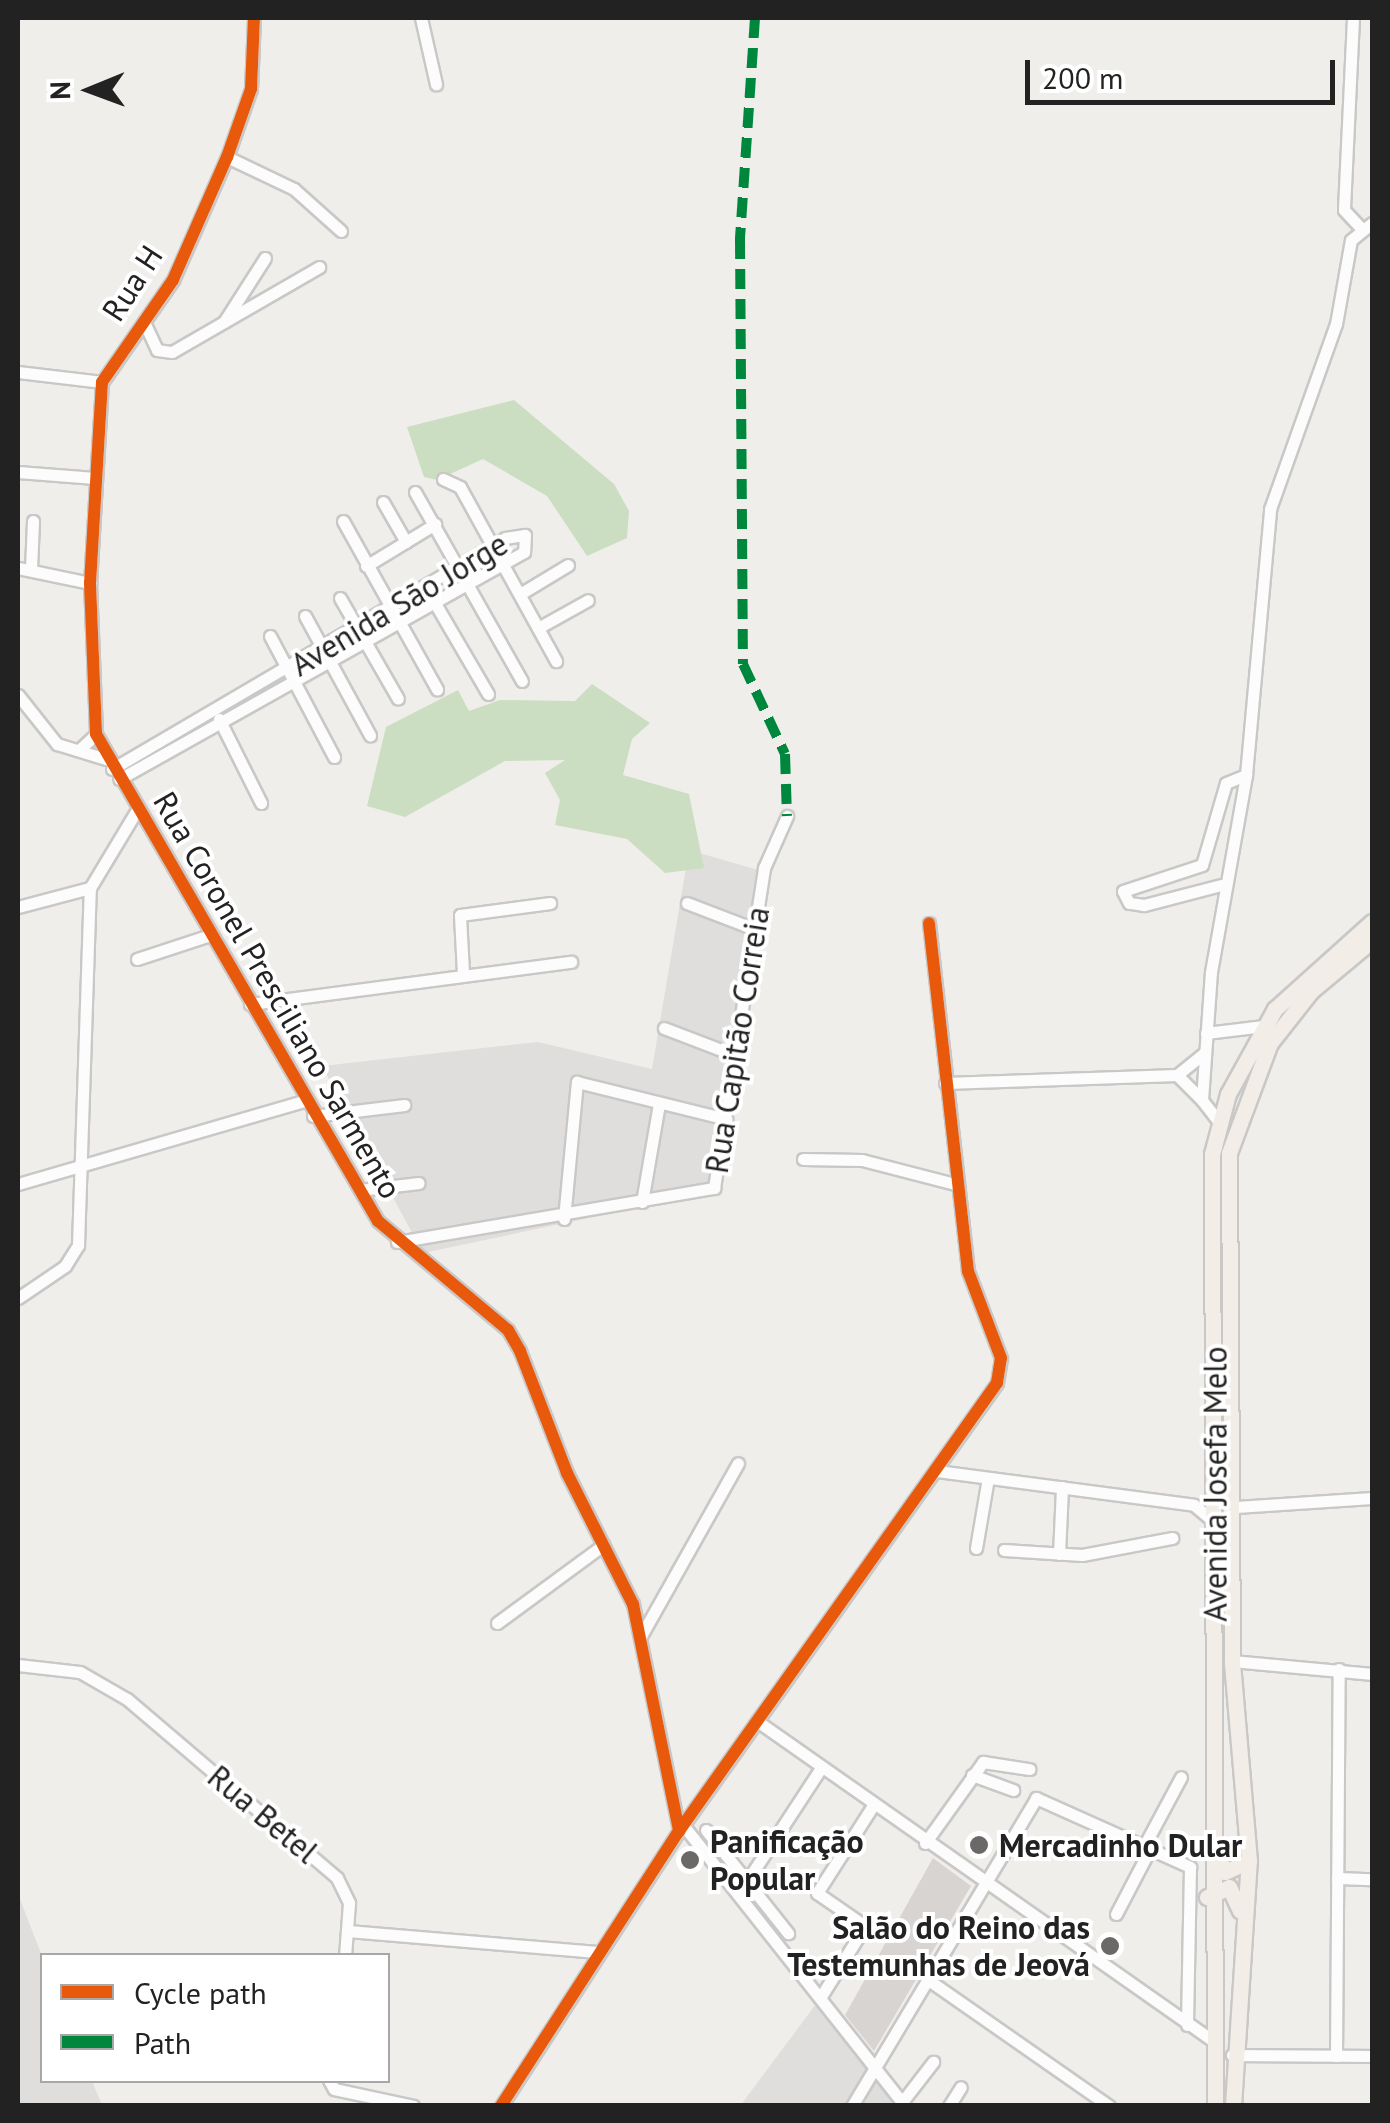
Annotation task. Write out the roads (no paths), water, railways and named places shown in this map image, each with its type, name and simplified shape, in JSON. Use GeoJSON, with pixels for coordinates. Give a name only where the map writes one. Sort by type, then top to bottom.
{"type":"FeatureCollection","features":[{"type":"Feature","properties":{"kind":"main road","name":"Avenida Josefa Melo"},"geometry":{"type":"LineString","coordinates":[[1214,2106],[1212,2040],[1200,1926],[1207,1896],[1212,1826],[1219,1527],[1209,1193],[1218,1122],[1264,1026],[1303,976],[1372,922]]}},
{"type":"Feature","properties":{"kind":"main road","name":"Avenida Josefa Melo"},"geometry":{"type":"LineString","coordinates":[[1233,2106],[1232,2056],[1249,1861],[1232,1661],[1236,1507],[1226,1190],[1234,1126],[1292,1013],[1372,940]]}},
{"type":"Feature","properties":{"kind":"main road"},"geometry":{"type":"LineString","coordinates":[[1212,1826],[1220,1868],[1236,1872],[1249,1861]]}},
{"type":"Feature","properties":{"kind":"main road"},"geometry":{"type":"LineString","coordinates":[[1207,1896],[1234,1890],[1244,1934]]}},
{"type":"Feature","properties":{"kind":"street","name":"Rua H"},"geometry":{"type":"LineString","coordinates":[[102,382],[173,280],[227,157],[251,89],[254,18]]}},
{"type":"Feature","properties":{"kind":"street"},"geometry":{"type":"LineString","coordinates":[[422,18],[436,84]]}},
{"type":"Feature","properties":{"kind":"street"},"geometry":{"type":"LineString","coordinates":[[1202,1100],[1221,885],[1246,775],[1270,509],[1336,324],[1366,225],[1344,210],[1353,18]]}},
{"type":"Feature","properties":{"kind":"street"},"geometry":{"type":"LineString","coordinates":[[227,157],[294,190],[341,231]]}},
{"type":"Feature","properties":{"kind":"street"},"geometry":{"type":"LineString","coordinates":[[220,326],[265,258]]}},
{"type":"Feature","properties":{"kind":"street"},"geometry":{"type":"LineString","coordinates":[[144,322],[162,353],[220,326],[319,267]]}},
{"type":"Feature","properties":{"kind":"street"},"geometry":{"type":"LineString","coordinates":[[18,372],[102,382],[90,583],[24,568],[33,521]]}},
{"type":"Feature","properties":{"kind":"street"},"geometry":{"type":"LineString","coordinates":[[18,472],[95,478]]}},
{"type":"Feature","properties":{"kind":"street"},"geometry":{"type":"LineString","coordinates":[[443,479],[460,487],[556,661]]}},
{"type":"Feature","properties":{"kind":"street"},"geometry":{"type":"LineString","coordinates":[[415,492],[522,682]]}},
{"type":"Feature","properties":{"kind":"street"},"geometry":{"type":"LineString","coordinates":[[383,502],[406,542]]}},
{"type":"Feature","properties":{"kind":"street"},"geometry":{"type":"LineString","coordinates":[[343,521],[437,689]]}},
{"type":"Feature","properties":{"kind":"street"},"geometry":{"type":"LineString","coordinates":[[366,566],[435,524]]}},
{"type":"Feature","properties":{"kind":"street","name":"Avenida São Jorge"},"geometry":{"type":"LineString","coordinates":[[111,766],[213,719],[497,554]]}},
{"type":"Feature","properties":{"kind":"street"},"geometry":{"type":"LineString","coordinates":[[520,594],[568,565]]}},
{"type":"Feature","properties":{"kind":"street","name":"Rua Coronel Presciliano Sarmento"},"geometry":{"type":"LineString","coordinates":[[90,583],[96,734],[111,766],[304,1101],[360,1190],[397,1242],[508,1330],[641,1636],[681,1828]]}},
{"type":"Feature","properties":{"kind":"street"},"geometry":{"type":"LineString","coordinates":[[429,594],[488,694]]}},
{"type":"Feature","properties":{"kind":"street"},"geometry":{"type":"LineString","coordinates":[[340,598],[398,699]]}},
{"type":"Feature","properties":{"kind":"street"},"geometry":{"type":"LineString","coordinates":[[538,628],[588,600]]}},
{"type":"Feature","properties":{"kind":"street"},"geometry":{"type":"LineString","coordinates":[[305,616],[370,735]]}},
{"type":"Feature","properties":{"kind":"street"},"geometry":{"type":"LineString","coordinates":[[270,636],[334,756]]}},
{"type":"Feature","properties":{"kind":"street"},"geometry":{"type":"LineString","coordinates":[[18,694],[73,751],[111,766]]}},
{"type":"Feature","properties":{"kind":"street"},"geometry":{"type":"LineString","coordinates":[[213,719],[261,803]]}},
{"type":"Feature","properties":{"kind":"street"},"geometry":{"type":"LineString","coordinates":[[73,751],[96,734]]}},
{"type":"Feature","properties":{"kind":"street"},"geometry":{"type":"LineString","coordinates":[[73,751],[111,766]]}},
{"type":"Feature","properties":{"kind":"street"},"geometry":{"type":"LineString","coordinates":[[1221,885],[1144,905],[1129,903],[1123,890],[1202,865],[1226,782],[1246,775]]}},
{"type":"Feature","properties":{"kind":"street"},"geometry":{"type":"LineString","coordinates":[[18,1298],[75,1257],[83,1166],[90,888],[138,808]]}},
{"type":"Feature","properties":{"kind":"street","name":"Rua Capitão Correia"},"geometry":{"type":"LineString","coordinates":[[397,1242],[564,1219],[712,1189],[767,856],[787,816]]}},
{"type":"Feature","properties":{"kind":"street"},"geometry":{"type":"LineString","coordinates":[[18,907],[90,888]]}},
{"type":"Feature","properties":{"kind":"street"},"geometry":{"type":"LineString","coordinates":[[462,972],[458,916],[550,903]]}},
{"type":"Feature","properties":{"kind":"street"},"geometry":{"type":"LineString","coordinates":[[687,903],[757,930]]}},
{"type":"Feature","properties":{"kind":"street"},"geometry":{"type":"LineString","coordinates":[[501,2106],[596,1952],[937,1472],[1001,1366],[968,1271],[955,1184],[929,923]]}},
{"type":"Feature","properties":{"kind":"street","name":"Rua Coronel Presciliano Sarmento"},"geometry":{"type":"LineString","coordinates":[[137,959],[210,935]]}},
{"type":"Feature","properties":{"kind":"street"},"geometry":{"type":"LineString","coordinates":[[250,1004],[462,972],[571,962]]}},
{"type":"Feature","properties":{"kind":"street"},"geometry":{"type":"LineString","coordinates":[[1206,1033],[1264,1026]]}},
{"type":"Feature","properties":{"kind":"street"},"geometry":{"type":"LineString","coordinates":[[664,1028],[737,1056]]}},
{"type":"Feature","properties":{"kind":"street"},"geometry":{"type":"LineString","coordinates":[[945,1083],[1177,1075],[1204,1053]]}},
{"type":"Feature","properties":{"kind":"street"},"geometry":{"type":"LineString","coordinates":[[1177,1075],[1218,1122]]}},
{"type":"Feature","properties":{"kind":"street"},"geometry":{"type":"LineString","coordinates":[[564,1219],[572,1091],[591,1081],[659,1104],[726,1119]]}},
{"type":"Feature","properties":{"kind":"street"},"geometry":{"type":"LineString","coordinates":[[18,1184],[304,1101]]}},
{"type":"Feature","properties":{"kind":"street"},"geometry":{"type":"LineString","coordinates":[[642,1202],[659,1104]]}},
{"type":"Feature","properties":{"kind":"street","name":"Rua Coronel Presciliano Sarmento"},"geometry":{"type":"LineString","coordinates":[[313,1116],[404,1105]]}},
{"type":"Feature","properties":{"kind":"street"},"geometry":{"type":"LineString","coordinates":[[803,1159],[862,1160],[955,1184]]}},
{"type":"Feature","properties":{"kind":"street"},"geometry":{"type":"LineString","coordinates":[[360,1190],[419,1183]]}},
{"type":"Feature","properties":{"kind":"street"},"geometry":{"type":"LineString","coordinates":[[641,1636],[738,1463]]}},
{"type":"Feature","properties":{"kind":"street"},"geometry":{"type":"LineString","coordinates":[[937,1472],[1194,1505],[1219,1527]]}},
{"type":"Feature","properties":{"kind":"street"},"geometry":{"type":"LineString","coordinates":[[976,1548],[988,1478]]}},
{"type":"Feature","properties":{"kind":"street"},"geometry":{"type":"LineString","coordinates":[[1059,1554],[1062,1488]]}},
{"type":"Feature","properties":{"kind":"street"},"geometry":{"type":"LineString","coordinates":[[1194,1505],[1219,1490]]}},
{"type":"Feature","properties":{"kind":"street"},"geometry":{"type":"LineString","coordinates":[[1236,1507],[1372,1498]]}},
{"type":"Feature","properties":{"kind":"street"},"geometry":{"type":"LineString","coordinates":[[1004,1550],[1059,1554],[1172,1538]]}},
{"type":"Feature","properties":{"kind":"street"},"geometry":{"type":"LineString","coordinates":[[497,1623],[603,1545]]}},
{"type":"Feature","properties":{"kind":"street"},"geometry":{"type":"LineString","coordinates":[[1232,1661],[1372,1674]]}},
{"type":"Feature","properties":{"kind":"street","name":"Rua Betel"},"geometry":{"type":"LineString","coordinates":[[18,1665],[80,1672],[127,1699],[337,1878],[348,1931],[345,1953]]}},
{"type":"Feature","properties":{"kind":"street"},"geometry":{"type":"LineString","coordinates":[[1336,2056],[1340,1670]]}},
{"type":"Feature","properties":{"kind":"street"},"geometry":{"type":"LineString","coordinates":[[758,1721],[981,1884],[1212,2040]]}},
{"type":"Feature","properties":{"kind":"street"},"geometry":{"type":"LineString","coordinates":[[924,1843],[972,1775],[989,1760],[1024,1767],[1010,1789],[972,1775]]}},
{"type":"Feature","properties":{"kind":"street"},"geometry":{"type":"LineString","coordinates":[[747,1880],[821,1768]]}},
{"type":"Feature","properties":{"kind":"street"},"geometry":{"type":"LineString","coordinates":[[1116,1914],[1181,1776]]}},
{"type":"Feature","properties":{"kind":"street"},"geometry":{"type":"LineString","coordinates":[[852,2106],[981,1884],[1036,1798],[1191,1869],[1200,1926],[1188,2026]]}},
{"type":"Feature","properties":{"kind":"street"},"geometry":{"type":"LineString","coordinates":[[820,1998],[865,1926],[818,1892],[874,1804]]}},
{"type":"Feature","properties":{"kind":"street"},"geometry":{"type":"LineString","coordinates":[[681,1828],[902,2104],[933,2062]]}},
{"type":"Feature","properties":{"kind":"street"},"geometry":{"type":"LineString","coordinates":[[706,1830],[788,1933]]}},
{"type":"Feature","properties":{"kind":"street"},"geometry":{"type":"LineString","coordinates":[[1337,1878],[1372,1879]]}},
{"type":"Feature","properties":{"kind":"street"},"geometry":{"type":"LineString","coordinates":[[348,1931],[596,1952]]}},
{"type":"Feature","properties":{"kind":"street"},"geometry":{"type":"LineString","coordinates":[[927,1979],[1108,2106]]}},
{"type":"Feature","properties":{"kind":"street"},"geometry":{"type":"LineString","coordinates":[[1232,2056],[1372,2056]]}},
{"type":"Feature","properties":{"kind":"street"},"geometry":{"type":"LineString","coordinates":[[330,2084],[413,2106]]}},
{"type":"Feature","properties":{"kind":"street"},"geometry":{"type":"LineString","coordinates":[[949,2106],[960,2087]]}},
{"type":"Feature","properties":{"kind":"place","name":"Mercadinho Dular"},"geometry":{"type":"Point","coordinates":[979,1845]}},
{"type":"Feature","properties":{"kind":"place","name":"Panificação Popular"},"geometry":{"type":"Point","coordinates":[690,1860]}},
{"type":"Feature","properties":{"kind":"place","name":"Salão do Reino das Testemunhas de Jeová"},"geometry":{"type":"Point","coordinates":[1110,1946]}}]}
